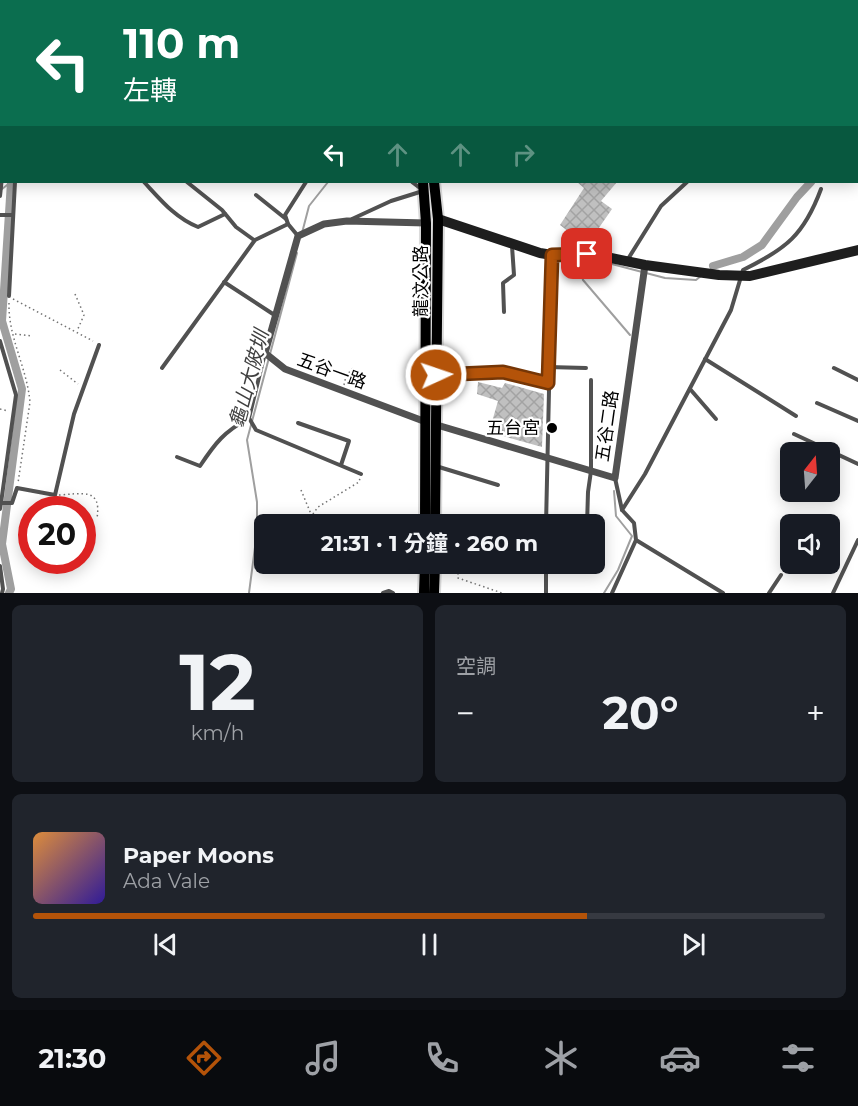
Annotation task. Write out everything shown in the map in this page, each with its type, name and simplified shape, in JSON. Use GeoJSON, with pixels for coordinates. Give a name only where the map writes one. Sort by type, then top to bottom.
{"type":"FeatureCollection","features":[{"type":"Feature","properties":{"kind":"main road","name":"龍汶公路"},"geometry":{"type":"LineString","coordinates":[[426,514],[436,375],[437,183]]}},
{"type":"Feature","properties":{"kind":"main road","name":"龍汶公路"},"geometry":{"type":"LineString","coordinates":[[423,186],[431,423],[436,466],[435,514]]}},
{"type":"Feature","properties":{"kind":"main road"},"geometry":{"type":"LineString","coordinates":[[426,223],[438,219]]}},
{"type":"Feature","properties":{"kind":"main road"},"geometry":{"type":"LineString","coordinates":[[423,590],[424,574]]}},
{"type":"Feature","properties":{"kind":"main road"},"geometry":{"type":"LineString","coordinates":[[434,593],[435,574]]}},
{"type":"Feature","properties":{"kind":"street"},"geometry":{"type":"LineString","coordinates":[[438,219],[512,245],[552,255],[587,254],[644,268],[719,275],[750,276],[858,250]]}},
{"type":"Feature","properties":{"kind":"street"},"geometry":{"type":"LineString","coordinates":[[265,353],[298,236],[324,224],[347,221],[426,223]]}},
{"type":"Feature","properties":{"kind":"street","name":"五谷二路"},"geometry":{"type":"LineString","coordinates":[[431,423],[615,478],[644,268]]}},
{"type":"Feature","properties":{"kind":"street","name":"五谷一路"},"geometry":{"type":"LineString","coordinates":[[265,353],[285,369],[431,423]]}},
{"type":"Feature","properties":{"kind":"lane"},"geometry":{"type":"LineString","coordinates":[[9,297],[15,183]]}},
{"type":"Feature","properties":{"kind":"lane"},"geometry":{"type":"LineString","coordinates":[[145,183],[173,212],[198,227],[225,214]]}},
{"type":"Feature","properties":{"kind":"lane"},"geometry":{"type":"LineString","coordinates":[[188,183],[225,214],[236,227],[255,240]]}},
{"type":"Feature","properties":{"kind":"lane"},"geometry":{"type":"LineString","coordinates":[[287,222],[285,215],[305,183]]}},
{"type":"Feature","properties":{"kind":"lane"},"geometry":{"type":"LineString","coordinates":[[347,221],[423,186],[437,183]]}},
{"type":"Feature","properties":{"kind":"lane"},"geometry":{"type":"LineString","coordinates":[[627,262],[661,206],[686,183]]}},
{"type":"Feature","properties":{"kind":"lane"},"geometry":{"type":"LineString","coordinates":[[0,187],[0,195]]}},
{"type":"Feature","properties":{"kind":"lane"},"geometry":{"type":"LineString","coordinates":[[622,510],[645,474],[731,310],[743,270],[773,255],[801,231],[812,213],[821,189]]}},
{"type":"Feature","properties":{"kind":"lane"},"geometry":{"type":"LineString","coordinates":[[256,195],[287,222],[298,236]]}},
{"type":"Feature","properties":{"kind":"lane"},"geometry":{"type":"LineString","coordinates":[[0,215],[13,215]]}},
{"type":"Feature","properties":{"kind":"lane"},"geometry":{"type":"LineString","coordinates":[[162,368],[255,240],[287,222]]}},
{"type":"Feature","properties":{"kind":"lane"},"geometry":{"type":"LineString","coordinates":[[504,312],[503,283],[514,275],[512,245]]}},
{"type":"Feature","properties":{"kind":"lane"},"geometry":{"type":"LineString","coordinates":[[546,514],[552,255]]}},
{"type":"Feature","properties":{"kind":"lane"},"geometry":{"type":"LineString","coordinates":[[224,282],[276,316]]}},
{"type":"Feature","properties":{"kind":"lane"},"geometry":{"type":"LineString","coordinates":[[0,341],[16,395],[0,506],[12,503],[17,489],[56,495],[74,414],[99,345]]}},
{"type":"Feature","properties":{"kind":"lane"},"geometry":{"type":"LineString","coordinates":[[265,353],[249,418],[256,430],[361,474]]}},
{"type":"Feature","properties":{"kind":"lane"},"geometry":{"type":"LineString","coordinates":[[705,359],[796,416]]}},
{"type":"Feature","properties":{"kind":"lane"},"geometry":{"type":"LineString","coordinates":[[549,367],[586,368]]}},
{"type":"Feature","properties":{"kind":"lane"},"geometry":{"type":"LineString","coordinates":[[834,368],[858,380]]}},
{"type":"Feature","properties":{"kind":"lane"},"geometry":{"type":"LineString","coordinates":[[436,375],[503,372],[548,383]]}},
{"type":"Feature","properties":{"kind":"lane"},"geometry":{"type":"LineString","coordinates":[[587,514],[591,471],[591,380]]}},
{"type":"Feature","properties":{"kind":"lane"},"geometry":{"type":"LineString","coordinates":[[690,388],[716,419]]}},
{"type":"Feature","properties":{"kind":"lane"},"geometry":{"type":"LineString","coordinates":[[817,403],[858,421]]}},
{"type":"Feature","properties":{"kind":"lane"},"geometry":{"type":"LineString","coordinates":[[177,458],[200,465],[213,446],[229,430],[249,418]]}},
{"type":"Feature","properties":{"kind":"lane"},"geometry":{"type":"LineString","coordinates":[[297,423],[349,441],[341,465]]}},
{"type":"Feature","properties":{"kind":"lane"},"geometry":{"type":"LineString","coordinates":[[794,434],[858,464]]}},
{"type":"Feature","properties":{"kind":"lane"},"geometry":{"type":"LineString","coordinates":[[436,466],[498,485]]}},
{"type":"Feature","properties":{"kind":"lane"},"geometry":{"type":"LineString","coordinates":[[612,593],[636,540],[634,523],[622,510],[615,478]]}},
{"type":"Feature","properties":{"kind":"lane"},"geometry":{"type":"LineString","coordinates":[[636,540],[723,593]]}},
{"type":"Feature","properties":{"kind":"lane"},"geometry":{"type":"LineString","coordinates":[[833,593],[858,540]]}},
{"type":"Feature","properties":{"kind":"lane"},"geometry":{"type":"LineString","coordinates":[[0,566],[2,593]]}},
{"type":"Feature","properties":{"kind":"lane"},"geometry":{"type":"LineString","coordinates":[[546,574],[546,593]]}},
{"type":"Feature","properties":{"kind":"lane"},"geometry":{"type":"LineString","coordinates":[[769,593],[781,575]]}},
{"type":"Feature","properties":{"kind":"lane"},"geometry":{"type":"LineString","coordinates":[[383,593],[389,591],[393,593]]}},
{"type":"Feature","properties":{"kind":"path"},"geometry":{"type":"LineString","coordinates":[[75,294],[84,315],[77,332]]}},
{"type":"Feature","properties":{"kind":"path"},"geometry":{"type":"LineString","coordinates":[[9,297],[99,345]]}},
{"type":"Feature","properties":{"kind":"path"},"geometry":{"type":"LineString","coordinates":[[13,334],[32,336]]}},
{"type":"Feature","properties":{"kind":"path"},"geometry":{"type":"LineString","coordinates":[[345,392],[346,376],[353,368]]}},
{"type":"Feature","properties":{"kind":"path"},"geometry":{"type":"LineString","coordinates":[[60,370],[83,389]]}},
{"type":"Feature","properties":{"kind":"path"},"geometry":{"type":"LineString","coordinates":[[0,409],[13,412]]}},
{"type":"Feature","properties":{"kind":"path"},"geometry":{"type":"LineString","coordinates":[[312,514],[318,507],[359,482],[361,474]]}},
{"type":"Feature","properties":{"kind":"path"},"geometry":{"type":"LineString","coordinates":[[301,490],[311,514]]}},
{"type":"Feature","properties":{"kind":"path"},"geometry":{"type":"LineString","coordinates":[[56,495],[86,493],[94,497],[99,506],[97,518]]}},
{"type":"Feature","properties":{"kind":"path"},"geometry":{"type":"LineString","coordinates":[[458,574],[458,578],[502,593]]}},
{"type":"Feature","properties":{"kind":"building"},"geometry":{"type":"Polygon","coordinates":[[[578,183],[616,183],[601,201],[612,209],[587,245],[569,245],[573,235],[560,225],[584,188],[578,183]]]}},
{"type":"Feature","properties":{"kind":"building"},"geometry":{"type":"Polygon","coordinates":[[[478,382],[502,388],[505,383],[544,394],[542,447],[489,432],[498,401],[477,394],[478,382]]]}},
{"type":"Feature","properties":{"kind":"waterway"},"geometry":{"type":"LineString","coordinates":[[2,189],[10,183]]}},
{"type":"Feature","properties":{"kind":"waterway"},"geometry":{"type":"LineString","coordinates":[[9,593],[11,589],[2,544],[22,389],[2,321],[11,183]]}},
{"type":"Feature","properties":{"kind":"waterway","name":"龜山大陂圳"},"geometry":{"type":"LineString","coordinates":[[302,233],[309,206],[327,183]]}},
{"type":"Feature","properties":{"kind":"waterway"},"geometry":{"type":"LineString","coordinates":[[713,266],[743,257],[762,245],[810,183]]}},
{"type":"Feature","properties":{"kind":"waterway","name":"龜山大陂圳"},"geometry":{"type":"LineString","coordinates":[[249,593],[257,532],[257,502],[247,440],[297,253]]}},
{"type":"Feature","properties":{"kind":"waterway"},"geometry":{"type":"LineString","coordinates":[[583,257],[580,267],[583,280],[630,335]]}},
{"type":"Feature","properties":{"kind":"waterway"},"geometry":{"type":"LineString","coordinates":[[608,263],[665,278],[696,280],[701,276]]}},
{"type":"Feature","properties":{"kind":"waterway"},"geometry":{"type":"LineString","coordinates":[[604,593],[618,570],[632,536],[616,516],[614,491]]}},
{"type":"Feature","properties":{"kind":"place","name":"五台宮"},"geometry":{"type":"Point","coordinates":[552,428]}},
{"type":"Feature","properties":{"kind":"route"},"geometry":{"type":"LineString","coordinates":[[436,375],[503,372],[548,383],[552,255],[587,254]]}}]}
